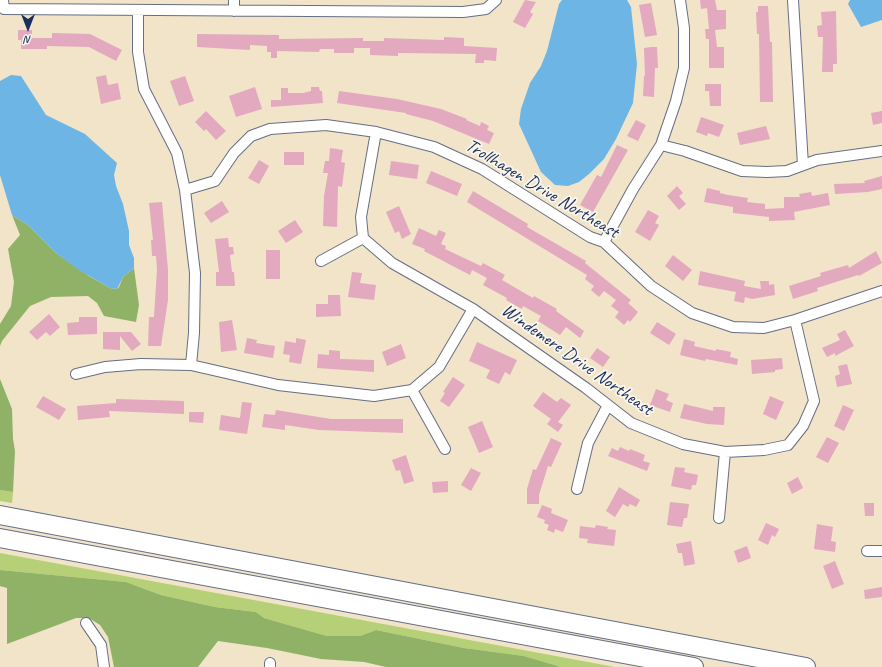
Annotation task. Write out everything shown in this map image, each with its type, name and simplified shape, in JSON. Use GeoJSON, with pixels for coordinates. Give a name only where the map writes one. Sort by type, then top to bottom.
{"type":"FeatureCollection","features":[{"type":"Feature","properties":{"kind":"highway"},"geometry":{"type":"LineString","coordinates":[[0,515],[806,667]]}},
{"type":"Feature","properties":{"kind":"highway"},"geometry":{"type":"LineString","coordinates":[[0,538],[694,667]]}},
{"type":"Feature","properties":{"kind":"street"},"geometry":{"type":"LineString","coordinates":[[234,0],[234,11]]}},
{"type":"Feature","properties":{"kind":"street"},"geometry":{"type":"LineString","coordinates":[[4,5],[138,10],[463,12],[486,9],[496,0]]}},
{"type":"Feature","properties":{"kind":"street"},"geometry":{"type":"LineString","coordinates":[[604,242],[633,189],[662,145],[676,101],[684,68],[684,28],[680,0]]}},
{"type":"Feature","properties":{"kind":"street"},"geometry":{"type":"LineString","coordinates":[[793,0],[803,165]]}},
{"type":"Feature","properties":{"kind":"street"},"geometry":{"type":"LineString","coordinates":[[138,10],[138,52],[144,88],[177,153],[184,190],[195,273],[194,333],[191,365]]}},
{"type":"Feature","properties":{"kind":"street","name":"Trollhagen Drive Northeast"},"geometry":{"type":"LineString","coordinates":[[184,190],[216,181],[234,153],[251,136],[270,129],[326,125],[376,132],[434,147],[482,169],[590,237],[604,242],[651,286],[692,313],[733,327],[764,328],[795,320],[882,291]]}},
{"type":"Feature","properties":{"kind":"street"},"geometry":{"type":"LineString","coordinates":[[321,261],[363,238],[361,217],[376,132]]}},
{"type":"Feature","properties":{"kind":"street"},"geometry":{"type":"LineString","coordinates":[[662,145],[685,151],[742,171],[767,172],[787,170],[817,160],[882,151]]}},
{"type":"Feature","properties":{"kind":"street","name":"Windemere Drive Northeast"},"geometry":{"type":"LineString","coordinates":[[363,238],[392,263],[473,309],[586,388],[631,423],[682,444],[725,452],[764,450],[788,445],[803,426],[814,400],[795,320]]}},
{"type":"Feature","properties":{"kind":"street"},"geometry":{"type":"LineString","coordinates":[[76,374],[105,367],[142,364],[191,365],[278,385],[327,392],[374,396],[412,390],[439,367],[473,309]]}},
{"type":"Feature","properties":{"kind":"street"},"geometry":{"type":"LineString","coordinates":[[412,390],[445,449]]}},
{"type":"Feature","properties":{"kind":"street"},"geometry":{"type":"LineString","coordinates":[[577,488],[588,442],[608,405]]}},
{"type":"Feature","properties":{"kind":"street"},"geometry":{"type":"LineString","coordinates":[[719,518],[725,452]]}},
{"type":"Feature","properties":{"kind":"street"},"geometry":{"type":"LineString","coordinates":[[867,551],[882,551]]}},
{"type":"Feature","properties":{"kind":"street"},"geometry":{"type":"LineString","coordinates":[[86,623],[101,645],[104,667]]}},
{"type":"Feature","properties":{"kind":"green space"},"geometry":{"type":"Polygon","coordinates":[[[12,215],[28,225],[56,253],[89,276],[110,288],[117,289],[123,277],[134,268],[139,305],[136,322],[104,316],[97,303],[88,296],[51,297],[30,306],[2,341],[0,346],[0,324],[11,306],[14,282],[8,249],[20,235],[12,215]]]}},
{"type":"Feature","properties":{"kind":"green space"},"geometry":{"type":"Polygon","coordinates":[[[0,379],[12,409],[15,451],[13,492],[0,490],[0,379]]]}},
{"type":"Feature","properties":{"kind":"green space"},"geometry":{"type":"Polygon","coordinates":[[[0,490],[13,492],[12,503],[0,501],[0,490]]]}},
{"type":"Feature","properties":{"kind":"green space"},"geometry":{"type":"Polygon","coordinates":[[[0,553],[615,667],[561,667],[524,656],[464,648],[376,630],[360,636],[327,636],[264,618],[256,612],[215,607],[161,595],[126,582],[0,570],[0,553]]]}},
{"type":"Feature","properties":{"kind":"green space"},"geometry":{"type":"Polygon","coordinates":[[[0,570],[126,582],[161,595],[215,607],[256,612],[264,618],[327,636],[360,636],[376,630],[464,648],[524,656],[561,667],[386,667],[364,662],[321,659],[267,648],[218,641],[198,667],[114,667],[108,637],[100,625],[89,618],[76,618],[7,644],[7,588],[0,586],[0,570]]]}},
{"type":"Feature","properties":{"kind":"water"},"geometry":{"type":"Polygon","coordinates":[[[562,0],[627,0],[631,7],[637,64],[633,103],[616,139],[604,159],[589,174],[579,182],[568,186],[555,185],[541,172],[519,124],[521,109],[530,83],[541,66],[547,51],[559,4],[562,0]]]}},
{"type":"Feature","properties":{"kind":"water"},"geometry":{"type":"Polygon","coordinates":[[[850,0],[882,0],[882,20],[861,27],[848,4],[850,0]]]}},
{"type":"Feature","properties":{"kind":"water"},"geometry":{"type":"Polygon","coordinates":[[[11,75],[21,76],[46,115],[85,134],[117,163],[114,175],[129,231],[129,245],[134,258],[134,268],[123,277],[117,289],[110,288],[79,270],[56,253],[28,225],[12,215],[0,175],[0,81],[11,75]]]}},
{"type":"Feature","properties":{"kind":"building"},"geometry":{"type":"Polygon","coordinates":[[[525,0],[536,2],[530,12],[533,14],[525,28],[513,22],[525,0]]]}},
{"type":"Feature","properties":{"kind":"building"},"geometry":{"type":"Polygon","coordinates":[[[700,0],[715,0],[717,10],[726,10],[726,29],[715,30],[717,47],[724,47],[724,68],[709,68],[709,39],[706,39],[705,29],[709,29],[707,8],[701,9],[700,0]]]}},
{"type":"Feature","properties":{"kind":"building"},"geometry":{"type":"Polygon","coordinates":[[[651,3],[657,35],[645,37],[639,5],[651,3]]]}},
{"type":"Feature","properties":{"kind":"building"},"geometry":{"type":"Polygon","coordinates":[[[758,6],[768,6],[770,42],[772,42],[773,102],[760,102],[759,34],[757,34],[756,12],[758,12],[758,6]]]}},
{"type":"Feature","properties":{"kind":"building"},"geometry":{"type":"Polygon","coordinates":[[[836,11],[837,64],[833,64],[833,72],[822,72],[823,37],[818,37],[817,26],[822,25],[821,12],[836,11]]]}},
{"type":"Feature","properties":{"kind":"building"},"geometry":{"type":"Polygon","coordinates":[[[18,30],[32,30],[32,38],[52,38],[52,33],[90,34],[122,50],[116,61],[89,47],[47,46],[47,49],[21,49],[21,40],[18,40],[18,30]]]}},
{"type":"Feature","properties":{"kind":"building"},"geometry":{"type":"Polygon","coordinates":[[[197,34],[279,35],[279,39],[363,38],[363,41],[384,41],[384,38],[444,40],[444,37],[464,38],[464,46],[497,48],[496,61],[484,60],[484,63],[475,63],[476,54],[398,53],[398,56],[370,55],[370,48],[354,48],[354,53],[334,53],[334,49],[320,49],[319,52],[277,51],[277,58],[271,58],[271,52],[267,52],[267,46],[250,45],[250,50],[197,47],[197,34]]]}},
{"type":"Feature","properties":{"kind":"building"},"geometry":{"type":"Polygon","coordinates":[[[657,47],[658,68],[655,68],[654,97],[643,96],[645,76],[644,48],[657,47]]]}},
{"type":"Feature","properties":{"kind":"building"},"geometry":{"type":"Polygon","coordinates":[[[106,75],[108,85],[118,83],[121,99],[101,104],[96,77],[106,75]]]}},
{"type":"Feature","properties":{"kind":"building"},"geometry":{"type":"Polygon","coordinates":[[[185,76],[194,101],[179,106],[170,81],[185,76]]]}},
{"type":"Feature","properties":{"kind":"building"},"geometry":{"type":"Polygon","coordinates":[[[705,84],[721,84],[721,106],[710,106],[709,91],[705,91],[705,84]]]}},
{"type":"Feature","properties":{"kind":"building"},"geometry":{"type":"Polygon","coordinates":[[[255,87],[262,109],[236,117],[229,96],[255,87]]]}},
{"type":"Feature","properties":{"kind":"building"},"geometry":{"type":"Polygon","coordinates":[[[311,87],[319,87],[320,91],[322,91],[323,103],[271,107],[271,100],[281,100],[281,88],[288,88],[288,93],[303,93],[311,91],[311,87]]]}},
{"type":"Feature","properties":{"kind":"building"},"geometry":{"type":"Polygon","coordinates":[[[339,91],[397,99],[441,109],[467,119],[466,120],[480,126],[481,122],[489,126],[487,130],[494,133],[489,144],[433,121],[406,113],[337,103],[339,91]]]}},
{"type":"Feature","properties":{"kind":"building"},"geometry":{"type":"Polygon","coordinates":[[[206,111],[226,131],[216,140],[206,129],[204,131],[195,122],[206,111]]]}},
{"type":"Feature","properties":{"kind":"building"},"geometry":{"type":"Polygon","coordinates":[[[882,111],[882,123],[873,125],[871,113],[882,111]]]}},
{"type":"Feature","properties":{"kind":"building"},"geometry":{"type":"Polygon","coordinates":[[[701,117],[724,125],[719,137],[708,133],[707,136],[696,132],[701,117]]]}},
{"type":"Feature","properties":{"kind":"building"},"geometry":{"type":"Polygon","coordinates":[[[636,120],[646,125],[638,141],[627,136],[636,120]]]}},
{"type":"Feature","properties":{"kind":"building"},"geometry":{"type":"Polygon","coordinates":[[[766,126],[770,139],[740,145],[737,133],[766,126]]]}},
{"type":"Feature","properties":{"kind":"building"},"geometry":{"type":"Polygon","coordinates":[[[617,145],[628,150],[593,212],[580,205],[597,175],[601,177],[617,145]]]}},
{"type":"Feature","properties":{"kind":"building"},"geometry":{"type":"Polygon","coordinates":[[[330,148],[343,150],[341,162],[345,163],[342,187],[338,186],[337,227],[323,226],[324,196],[328,173],[323,173],[325,161],[329,161],[330,148]]]}},
{"type":"Feature","properties":{"kind":"building"},"geometry":{"type":"Polygon","coordinates":[[[284,152],[304,152],[304,165],[284,165],[284,152]]]}},
{"type":"Feature","properties":{"kind":"building"},"geometry":{"type":"Polygon","coordinates":[[[259,160],[269,166],[259,184],[248,178],[259,160]]]}},
{"type":"Feature","properties":{"kind":"building"},"geometry":{"type":"Polygon","coordinates":[[[391,161],[419,165],[417,179],[389,175],[391,161]]]}},
{"type":"Feature","properties":{"kind":"building"},"geometry":{"type":"Polygon","coordinates":[[[431,171],[462,184],[457,196],[426,183],[431,171]]]}},
{"type":"Feature","properties":{"kind":"building"},"geometry":{"type":"Polygon","coordinates":[[[882,176],[882,189],[868,192],[835,194],[834,184],[865,183],[864,181],[882,176]]]}},
{"type":"Feature","properties":{"kind":"building"},"geometry":{"type":"Polygon","coordinates":[[[677,186],[683,193],[679,196],[686,204],[679,210],[667,196],[677,186]]]}},
{"type":"Feature","properties":{"kind":"building"},"geometry":{"type":"Polygon","coordinates":[[[707,188],[720,191],[720,193],[728,195],[748,198],[747,202],[765,204],[765,209],[784,208],[784,197],[800,197],[799,194],[811,192],[812,196],[828,193],[830,205],[794,212],[795,220],[769,221],[769,217],[733,213],[733,207],[704,202],[707,188]]]}},
{"type":"Feature","properties":{"kind":"building"},"geometry":{"type":"Polygon","coordinates":[[[473,191],[528,224],[527,227],[586,261],[585,263],[631,300],[628,303],[638,312],[630,322],[628,320],[624,325],[615,317],[619,312],[611,306],[616,300],[604,291],[599,297],[591,290],[594,286],[585,279],[587,275],[467,202],[473,191]]]}},
{"type":"Feature","properties":{"kind":"building"},"geometry":{"type":"Polygon","coordinates":[[[222,201],[229,212],[211,223],[204,213],[222,201]]]}},
{"type":"Feature","properties":{"kind":"building"},"geometry":{"type":"Polygon","coordinates":[[[162,202],[168,270],[168,300],[161,346],[148,346],[149,317],[154,317],[157,269],[156,256],[152,256],[151,240],[153,240],[149,203],[162,202]]]}},
{"type":"Feature","properties":{"kind":"building"},"geometry":{"type":"Polygon","coordinates":[[[399,206],[411,234],[402,239],[399,231],[395,233],[386,212],[399,206]]]}},
{"type":"Feature","properties":{"kind":"building"},"geometry":{"type":"Polygon","coordinates":[[[648,210],[659,216],[655,223],[659,225],[650,241],[635,232],[648,210]]]}},
{"type":"Feature","properties":{"kind":"building"},"geometry":{"type":"Polygon","coordinates":[[[295,220],[303,232],[286,243],[278,231],[295,220]]]}},
{"type":"Feature","properties":{"kind":"building"},"geometry":{"type":"Polygon","coordinates":[[[419,228],[436,236],[439,230],[446,233],[441,244],[446,246],[445,249],[481,266],[483,263],[505,275],[502,280],[533,298],[534,296],[557,309],[556,311],[584,331],[580,338],[566,327],[560,335],[538,321],[541,316],[523,306],[522,309],[506,300],[507,298],[483,285],[487,278],[472,270],[470,275],[424,251],[425,249],[412,244],[419,228]]]}},
{"type":"Feature","properties":{"kind":"building"},"geometry":{"type":"Polygon","coordinates":[[[228,238],[229,247],[233,247],[234,254],[230,255],[232,272],[234,272],[235,286],[216,286],[216,272],[219,272],[215,239],[228,238]]]}},
{"type":"Feature","properties":{"kind":"building"},"geometry":{"type":"Polygon","coordinates":[[[266,250],[280,250],[280,279],[266,279],[266,250]]]}},
{"type":"Feature","properties":{"kind":"building"},"geometry":{"type":"Polygon","coordinates":[[[876,251],[882,263],[859,276],[858,275],[817,288],[818,291],[793,299],[789,286],[821,276],[820,273],[848,265],[849,268],[876,251]]]}},
{"type":"Feature","properties":{"kind":"building"},"geometry":{"type":"Polygon","coordinates":[[[673,255],[692,270],[683,281],[665,266],[673,255]]]}},
{"type":"Feature","properties":{"kind":"building"},"geometry":{"type":"Polygon","coordinates":[[[700,271],[745,281],[744,286],[761,289],[760,281],[769,281],[769,285],[774,284],[775,295],[752,299],[745,297],[744,303],[734,301],[736,292],[698,285],[700,271]]]}},
{"type":"Feature","properties":{"kind":"building"},"geometry":{"type":"Polygon","coordinates":[[[352,272],[362,273],[360,283],[376,285],[374,300],[348,297],[352,272]]]}},
{"type":"Feature","properties":{"kind":"building"},"geometry":{"type":"Polygon","coordinates":[[[328,295],[340,295],[341,316],[316,317],[316,304],[328,304],[328,295]]]}},
{"type":"Feature","properties":{"kind":"building"},"geometry":{"type":"Polygon","coordinates":[[[49,314],[60,327],[50,336],[46,332],[37,340],[29,332],[49,314]]]}},
{"type":"Feature","properties":{"kind":"building"},"geometry":{"type":"Polygon","coordinates":[[[79,317],[97,317],[97,334],[68,335],[67,323],[79,322],[79,317]]]}},
{"type":"Feature","properties":{"kind":"building"},"geometry":{"type":"Polygon","coordinates":[[[232,320],[237,350],[221,352],[219,322],[232,320]]]}},
{"type":"Feature","properties":{"kind":"building"},"geometry":{"type":"Polygon","coordinates":[[[657,322],[676,334],[669,345],[650,333],[657,322]]]}},
{"type":"Feature","properties":{"kind":"building"},"geometry":{"type":"Polygon","coordinates":[[[845,330],[854,346],[835,356],[835,353],[827,357],[822,348],[840,340],[837,334],[845,330]]]}},
{"type":"Feature","properties":{"kind":"building"},"geometry":{"type":"Polygon","coordinates":[[[103,332],[131,332],[141,344],[132,351],[120,336],[120,350],[103,349],[103,332]]]}},
{"type":"Feature","properties":{"kind":"building"},"geometry":{"type":"Polygon","coordinates":[[[247,338],[257,340],[256,343],[275,346],[273,358],[244,353],[247,338]]]}},
{"type":"Feature","properties":{"kind":"building"},"geometry":{"type":"Polygon","coordinates":[[[296,338],[306,340],[301,364],[289,362],[290,355],[283,354],[285,341],[296,343],[296,338]]]}},
{"type":"Feature","properties":{"kind":"building"},"geometry":{"type":"Polygon","coordinates":[[[684,339],[695,342],[694,346],[716,351],[716,349],[731,352],[730,357],[738,359],[737,365],[706,359],[705,361],[680,355],[684,339]]]}},
{"type":"Feature","properties":{"kind":"building"},"geometry":{"type":"Polygon","coordinates":[[[477,342],[517,360],[510,375],[505,372],[499,384],[486,378],[490,370],[469,361],[477,342]]]}},
{"type":"Feature","properties":{"kind":"building"},"geometry":{"type":"Polygon","coordinates":[[[401,344],[406,358],[387,366],[382,352],[401,344]]]}},
{"type":"Feature","properties":{"kind":"building"},"geometry":{"type":"Polygon","coordinates":[[[597,348],[610,357],[603,367],[590,358],[597,348]]]}},
{"type":"Feature","properties":{"kind":"building"},"geometry":{"type":"Polygon","coordinates":[[[329,350],[340,351],[340,359],[374,360],[374,372],[317,368],[318,354],[329,355],[329,350]]]}},
{"type":"Feature","properties":{"kind":"building"},"geometry":{"type":"Polygon","coordinates":[[[782,358],[783,369],[775,370],[775,372],[752,374],[751,360],[782,358]]]}},
{"type":"Feature","properties":{"kind":"building"},"geometry":{"type":"Polygon","coordinates":[[[847,364],[852,384],[837,387],[835,376],[840,374],[838,366],[847,364]]]}},
{"type":"Feature","properties":{"kind":"building"},"geometry":{"type":"Polygon","coordinates":[[[453,377],[465,385],[449,407],[440,401],[445,393],[443,392],[453,377]]]}},
{"type":"Feature","properties":{"kind":"building"},"geometry":{"type":"Polygon","coordinates":[[[656,389],[669,394],[666,400],[673,403],[670,412],[650,405],[656,389]]]}},
{"type":"Feature","properties":{"kind":"building"},"geometry":{"type":"Polygon","coordinates":[[[543,392],[557,402],[561,398],[571,405],[558,422],[563,425],[558,432],[547,424],[551,419],[533,406],[543,392]]]}},
{"type":"Feature","properties":{"kind":"building"},"geometry":{"type":"Polygon","coordinates":[[[43,396],[66,409],[59,420],[36,407],[43,396]]]}},
{"type":"Feature","properties":{"kind":"building"},"geometry":{"type":"Polygon","coordinates":[[[770,396],[784,402],[776,420],[763,414],[770,396]]]}},
{"type":"Feature","properties":{"kind":"building"},"geometry":{"type":"Polygon","coordinates":[[[116,399],[184,401],[184,414],[109,411],[110,417],[78,420],[77,406],[116,403],[116,399]]]}},
{"type":"Feature","properties":{"kind":"building"},"geometry":{"type":"Polygon","coordinates":[[[242,402],[252,403],[247,434],[219,430],[221,415],[240,418],[242,402]]]}},
{"type":"Feature","properties":{"kind":"building"},"geometry":{"type":"Polygon","coordinates":[[[684,404],[713,411],[713,407],[725,407],[724,425],[707,424],[680,418],[684,404]]]}},
{"type":"Feature","properties":{"kind":"building"},"geometry":{"type":"Polygon","coordinates":[[[843,405],[854,410],[844,431],[834,426],[843,405]]]}},
{"type":"Feature","properties":{"kind":"building"},"geometry":{"type":"Polygon","coordinates":[[[276,410],[331,419],[403,419],[403,433],[319,430],[285,425],[285,430],[262,427],[264,414],[275,415],[276,410]]]}},
{"type":"Feature","properties":{"kind":"building"},"geometry":{"type":"Polygon","coordinates":[[[189,412],[204,412],[203,423],[189,422],[189,412]]]}},
{"type":"Feature","properties":{"kind":"building"},"geometry":{"type":"Polygon","coordinates":[[[482,421],[493,447],[479,453],[468,427],[482,421]]]}},
{"type":"Feature","properties":{"kind":"building"},"geometry":{"type":"Polygon","coordinates":[[[827,437],[839,443],[828,463],[816,457],[827,437]]]}},
{"type":"Feature","properties":{"kind":"building"},"geometry":{"type":"Polygon","coordinates":[[[551,438],[562,443],[551,467],[548,466],[539,495],[539,504],[527,504],[527,489],[533,469],[536,470],[551,438]]]}},
{"type":"Feature","properties":{"kind":"building"},"geometry":{"type":"Polygon","coordinates":[[[620,447],[645,455],[643,461],[650,463],[647,471],[608,456],[612,448],[618,451],[620,447]]]}},
{"type":"Feature","properties":{"kind":"building"},"geometry":{"type":"Polygon","coordinates":[[[406,455],[414,481],[404,484],[400,470],[396,471],[392,460],[406,455]]]}},
{"type":"Feature","properties":{"kind":"building"},"geometry":{"type":"Polygon","coordinates":[[[675,467],[685,468],[684,472],[698,475],[696,485],[692,485],[691,490],[671,486],[675,467]]]}},
{"type":"Feature","properties":{"kind":"building"},"geometry":{"type":"Polygon","coordinates":[[[471,468],[481,473],[471,491],[461,485],[471,468]]]}},
{"type":"Feature","properties":{"kind":"building"},"geometry":{"type":"Polygon","coordinates":[[[798,477],[803,488],[792,494],[787,483],[798,477]]]}},
{"type":"Feature","properties":{"kind":"building"},"geometry":{"type":"Polygon","coordinates":[[[448,481],[448,492],[433,493],[432,482],[448,481]]]}},
{"type":"Feature","properties":{"kind":"building"},"geometry":{"type":"Polygon","coordinates":[[[619,487],[640,500],[636,507],[630,504],[628,507],[623,504],[615,517],[606,511],[619,487]]]}},
{"type":"Feature","properties":{"kind":"building"},"geometry":{"type":"Polygon","coordinates":[[[670,502],[689,504],[687,518],[684,518],[682,527],[667,525],[670,502]]]}},
{"type":"Feature","properties":{"kind":"building"},"geometry":{"type":"Polygon","coordinates":[[[864,503],[874,503],[874,516],[865,516],[864,503]]]}},
{"type":"Feature","properties":{"kind":"building"},"geometry":{"type":"Polygon","coordinates":[[[542,505],[552,509],[551,513],[568,520],[563,532],[555,529],[554,533],[547,530],[549,525],[544,523],[545,520],[537,517],[542,505]]]}},
{"type":"Feature","properties":{"kind":"building"},"geometry":{"type":"Polygon","coordinates":[[[766,523],[779,529],[775,537],[772,535],[768,545],[758,540],[766,523]]]}},
{"type":"Feature","properties":{"kind":"building"},"geometry":{"type":"Polygon","coordinates":[[[817,524],[833,527],[831,541],[836,542],[835,552],[814,549],[817,524]]]}},
{"type":"Feature","properties":{"kind":"building"},"geometry":{"type":"Polygon","coordinates":[[[596,525],[608,527],[607,529],[616,530],[614,546],[587,543],[588,539],[579,538],[580,526],[595,528],[596,525]]]}},
{"type":"Feature","properties":{"kind":"building"},"geometry":{"type":"Polygon","coordinates":[[[691,541],[695,564],[684,566],[682,553],[678,553],[676,544],[691,541]]]}},
{"type":"Feature","properties":{"kind":"building"},"geometry":{"type":"Polygon","coordinates":[[[747,546],[751,558],[738,563],[734,551],[747,546]]]}},
{"type":"Feature","properties":{"kind":"building"},"geometry":{"type":"Polygon","coordinates":[[[835,561],[844,584],[832,589],[823,566],[835,561]]]}},
{"type":"Feature","properties":{"kind":"building"},"geometry":{"type":"Polygon","coordinates":[[[882,587],[882,597],[865,599],[864,590],[882,587]]]}}]}
